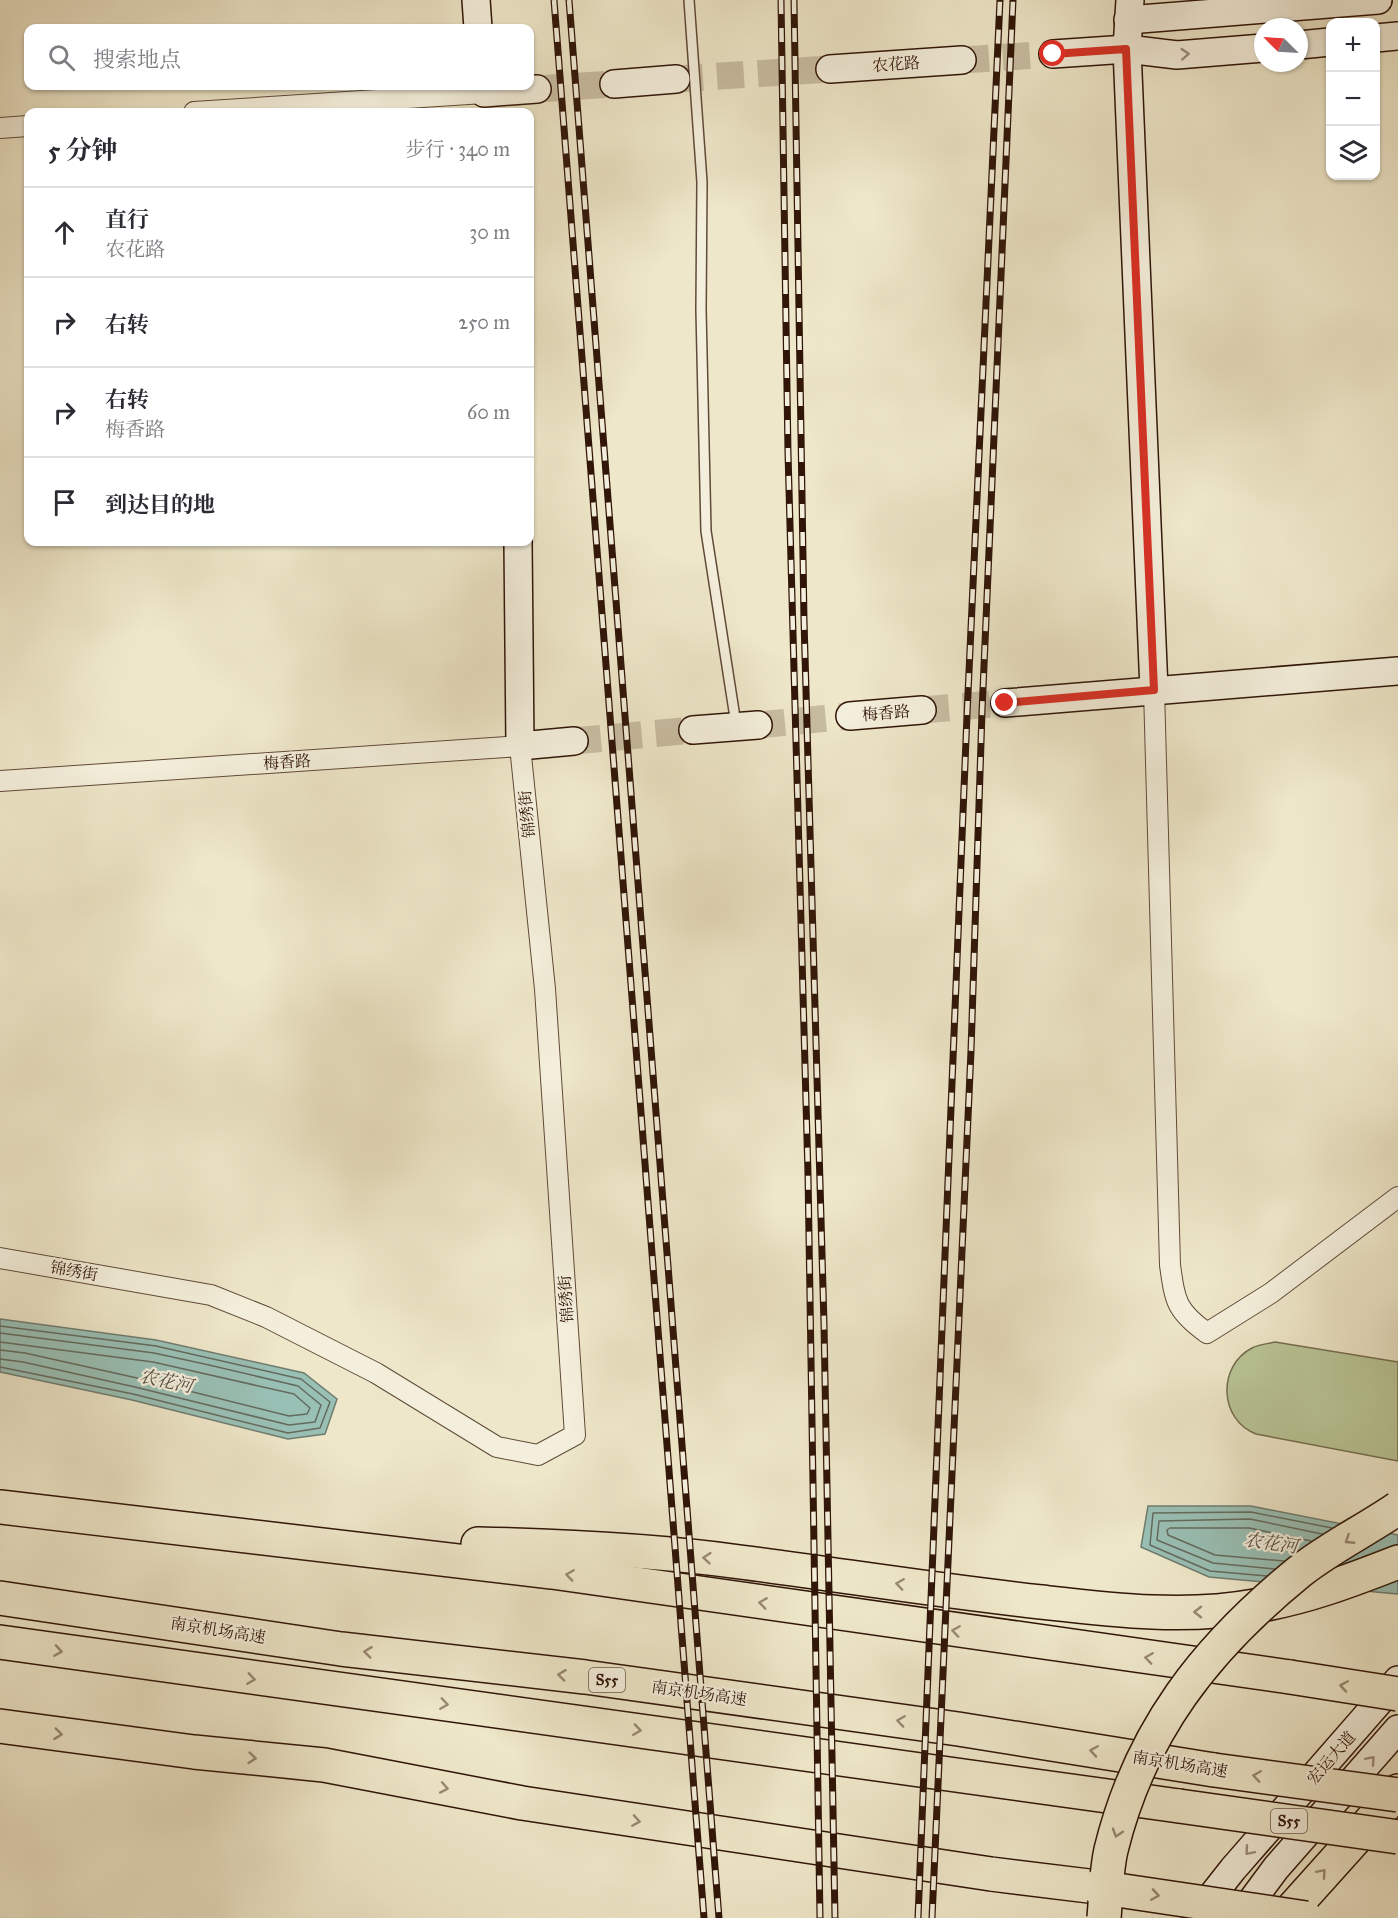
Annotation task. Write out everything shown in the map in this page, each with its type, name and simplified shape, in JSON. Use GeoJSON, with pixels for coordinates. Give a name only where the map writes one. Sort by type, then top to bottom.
{"type":"FeatureCollection","features":[{"type":"Feature","properties":{"kind":"highway"},"geometry":{"type":"LineString","coordinates":[[0,1507],[552,1572],[1398,1694]]}},
{"type":"Feature","properties":{"kind":"highway"},"geometry":{"type":"LineString","coordinates":[[1104,1918],[1111,1851],[1136,1776],[1168,1711],[1219,1644],[1300,1571],[1398,1508]]}},
{"type":"Feature","properties":{"kind":"highway"},"geometry":{"type":"LineString","coordinates":[[266,1538],[565,1546],[736,1561],[1004,1598],[1120,1611],[1210,1612],[1256,1606],[1344,1584],[1398,1562]]}},
{"type":"Feature","properties":{"kind":"highway","name":"南京机场高速"},"geometry":{"type":"LineString","coordinates":[[0,1598],[341,1649],[585,1677],[958,1729],[1214,1770],[1398,1793]]}},
{"type":"Feature","properties":{"kind":"highway","name":"S55"},"geometry":{"type":"LineString","coordinates":[[0,1642],[1398,1836]]}},
{"type":"Feature","properties":{"kind":"highway"},"geometry":{"type":"LineString","coordinates":[[0,1726],[194,1752],[324,1765],[522,1803],[979,1872],[1306,1918]]}},
{"type":"Feature","properties":{"kind":"highway"},"geometry":{"type":"LineString","coordinates":[[1284,1918],[1398,1793]]}},
{"type":"Feature","properties":{"kind":"street"},"geometry":{"type":"LineString","coordinates":[[476,0],[478,24]]}},
{"type":"Feature","properties":{"kind":"street"},"geometry":{"type":"LineString","coordinates":[[1378,0],[1129,10],[1126,49],[1154,690],[1170,1264],[1174,1296],[1186,1318],[1207,1333],[1271,1293],[1398,1197]]}},
{"type":"Feature","properties":{"kind":"street"},"geometry":{"type":"LineString","coordinates":[[1380,38],[1398,36]]}},
{"type":"Feature","properties":{"kind":"street"},"geometry":{"type":"LineString","coordinates":[[1308,44],[1326,42]]}},
{"type":"Feature","properties":{"kind":"street"},"geometry":{"type":"LineString","coordinates":[[1053,54],[1126,49],[1177,55],[1254,49]]}},
{"type":"Feature","properties":{"kind":"street","name":"农花路"},"geometry":{"type":"LineString","coordinates":[[830,69],[962,60]]}},
{"type":"Feature","properties":{"kind":"street"},"geometry":{"type":"LineString","coordinates":[[614,84],[676,80]]}},
{"type":"Feature","properties":{"kind":"street"},"geometry":{"type":"LineString","coordinates":[[271,108],[484,97],[530,90]]}},
{"type":"Feature","properties":{"kind":"street"},"geometry":{"type":"LineString","coordinates":[[0,128],[24,126]]}},
{"type":"Feature","properties":{"kind":"street","name":"锦绣街"},"geometry":{"type":"LineString","coordinates":[[0,1258],[211,1295],[266,1317],[376,1373],[497,1447],[538,1455],[575,1435],[545,989],[520,746],[518,546]]}},
{"type":"Feature","properties":{"kind":"street"},"geometry":{"type":"LineString","coordinates":[[1005,703],[1398,671]]}},
{"type":"Feature","properties":{"kind":"street","name":"梅香路"},"geometry":{"type":"LineString","coordinates":[[850,716],[922,710]]}},
{"type":"Feature","properties":{"kind":"street"},"geometry":{"type":"LineString","coordinates":[[693,730],[747,726]]}},
{"type":"Feature","properties":{"kind":"street","name":"梅香路"},"geometry":{"type":"LineString","coordinates":[[0,781],[574,741]]}},
{"type":"Feature","properties":{"kind":"street","name":"宏运大道"},"geometry":{"type":"LineString","coordinates":[[1194,1918],[1233,1869],[1398,1680]]}},
{"type":"Feature","properties":{"kind":"street","name":"宏运大道"},"geometry":{"type":"LineString","coordinates":[[1239,1918],[1276,1869],[1398,1730]]}},
{"type":"Feature","properties":{"kind":"lane"},"geometry":{"type":"LineString","coordinates":[[689,0],[702,182],[701,310],[706,531],[747,726]]}},
{"type":"Feature","properties":{"kind":"green space"},"geometry":{"type":"Polygon","coordinates":[[[1275,1342],[1398,1362],[1398,1461],[1256,1434],[1244,1427],[1235,1417],[1229,1405],[1228,1379],[1241,1356],[1252,1348],[1275,1342]]]}},
{"type":"Feature","properties":{"kind":"water","name":"农花河"},"geometry":{"type":"Polygon","coordinates":[[[0,1319],[156,1340],[304,1373],[337,1399],[325,1434],[288,1439],[132,1400],[0,1372],[0,1319]]]}},
{"type":"Feature","properties":{"kind":"water","name":"农花河"},"geometry":{"type":"Polygon","coordinates":[[[1148,1506],[1251,1506],[1398,1535],[1398,1594],[1209,1577],[1141,1547],[1148,1506]]]}},
{"type":"Feature","properties":{"kind":"tunnel"},"geometry":{"type":"LineString","coordinates":[[962,60],[1053,54]]}},
{"type":"Feature","properties":{"kind":"tunnel"},"geometry":{"type":"LineString","coordinates":[[676,79],[830,69]]}},
{"type":"Feature","properties":{"kind":"tunnel"},"geometry":{"type":"LineString","coordinates":[[537,89],[614,84]]}},
{"type":"Feature","properties":{"kind":"tunnel"},"geometry":{"type":"LineString","coordinates":[[922,710],[1005,703]]}},
{"type":"Feature","properties":{"kind":"tunnel"},"geometry":{"type":"LineString","coordinates":[[758,725],[850,716]]}},
{"type":"Feature","properties":{"kind":"tunnel"},"geometry":{"type":"LineString","coordinates":[[574,741],[693,730]]}},
{"type":"Feature","properties":{"kind":"railway"},"geometry":{"type":"LineString","coordinates":[[554,0],[704,1918]]}},
{"type":"Feature","properties":{"kind":"railway"},"geometry":{"type":"LineString","coordinates":[[569,0],[719,1918]]}},
{"type":"Feature","properties":{"kind":"railway"},"geometry":{"type":"LineString","coordinates":[[781,0],[788,453],[808,1174],[820,1918]]}},
{"type":"Feature","properties":{"kind":"railway"},"geometry":{"type":"LineString","coordinates":[[794,0],[804,620],[824,1324],[835,1918]]}},
{"type":"Feature","properties":{"kind":"railway"},"geometry":{"type":"LineString","coordinates":[[918,1918],[967,715],[1000,0]]}},
{"type":"Feature","properties":{"kind":"railway"},"geometry":{"type":"LineString","coordinates":[[932,1918],[971,1051],[982,712],[1013,0]]}},
{"type":"Feature","properties":{"kind":"route"},"geometry":{"type":"LineString","coordinates":[[1005,703],[1154,690],[1126,49],[1053,54]]}}]}
